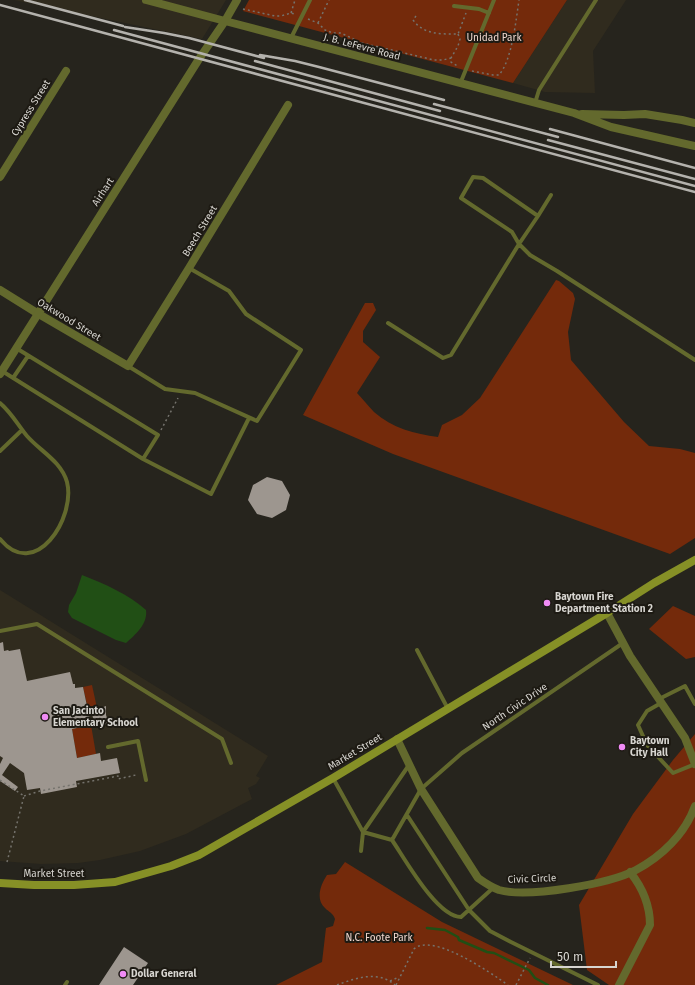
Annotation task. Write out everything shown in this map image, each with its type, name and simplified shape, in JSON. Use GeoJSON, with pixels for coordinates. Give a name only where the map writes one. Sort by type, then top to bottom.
{"type":"FeatureCollection","features":[{"type":"Feature","properties":{"kind":"main road","name":"Market Street"},"geometry":{"type":"LineString","coordinates":[[0,883],[74,885],[115,882],[171,866],[199,855],[332,778],[607,613],[654,583],[695,560]]}},
{"type":"Feature","properties":{"kind":"street","name":"J. B. LeFevre Road"},"geometry":{"type":"LineString","coordinates":[[146,0],[535,104],[574,113],[611,126],[695,146]]}},
{"type":"Feature","properties":{"kind":"street","name":"Airhart"},"geometry":{"type":"LineString","coordinates":[[1,372],[37,313],[237,0]]}},
{"type":"Feature","properties":{"kind":"street","name":"Cypress Street"},"geometry":{"type":"LineString","coordinates":[[0,177],[66,71]]}},
{"type":"Feature","properties":{"kind":"street","name":"Beech Street"},"geometry":{"type":"LineString","coordinates":[[128,366],[288,105]]}},
{"type":"Feature","properties":{"kind":"street","name":"J. B. LeFevre Road"},"geometry":{"type":"LineString","coordinates":[[574,113],[624,115],[646,114],[695,123]]}},
{"type":"Feature","properties":{"kind":"street","name":"Oakwood Street"},"geometry":{"type":"LineString","coordinates":[[0,290],[128,366]]}},
{"type":"Feature","properties":{"kind":"street"},"geometry":{"type":"LineString","coordinates":[[607,613],[630,656],[685,738],[695,764]]}},
{"type":"Feature","properties":{"kind":"street","name":"Civic Circle"},"geometry":{"type":"LineString","coordinates":[[397,739],[421,789],[478,878],[488,885],[500,890],[519,892],[543,891],[595,883],[630,872],[646,864],[666,848],[685,826],[695,806]]}},
{"type":"Feature","properties":{"kind":"street"},"geometry":{"type":"LineString","coordinates":[[618,985],[650,925],[650,918],[644,895],[640,885],[630,872]]}},
{"type":"Feature","properties":{"kind":"lane"},"geometry":{"type":"LineString","coordinates":[[291,38],[310,0]]}},
{"type":"Feature","properties":{"kind":"lane"},"geometry":{"type":"LineString","coordinates":[[460,84],[494,0]]}},
{"type":"Feature","properties":{"kind":"lane"},"geometry":{"type":"LineString","coordinates":[[535,104],[539,90],[596,0]]}},
{"type":"Feature","properties":{"kind":"lane"},"geometry":{"type":"LineString","coordinates":[[454,6],[479,9],[489,13]]}},
{"type":"Feature","properties":{"kind":"lane"},"geometry":{"type":"LineString","coordinates":[[538,216],[483,178],[473,177],[460,198],[512,232],[519,244],[530,256],[557,271],[695,360]]}},
{"type":"Feature","properties":{"kind":"lane"},"geometry":{"type":"LineString","coordinates":[[388,323],[442,358],[452,355],[519,244],[551,195]]}},
{"type":"Feature","properties":{"kind":"lane"},"geometry":{"type":"LineString","coordinates":[[128,366],[165,389],[195,393],[257,421],[301,350],[246,314],[229,291],[189,268]]}},
{"type":"Feature","properties":{"kind":"lane"},"geometry":{"type":"LineString","coordinates":[[16,348],[158,435],[143,459]]}},
{"type":"Feature","properties":{"kind":"lane"},"geometry":{"type":"LineString","coordinates":[[13,378],[28,356]]}},
{"type":"Feature","properties":{"kind":"lane"},"geometry":{"type":"LineString","coordinates":[[1,372],[143,459],[211,494],[249,418]]}},
{"type":"Feature","properties":{"kind":"lane"},"geometry":{"type":"LineString","coordinates":[[0,403],[10,413],[28,438],[54,460],[62,471],[66,482],[68,495],[66,509],[60,525],[52,539],[37,551],[18,553],[6,546],[0,539]]}},
{"type":"Feature","properties":{"kind":"lane"},"geometry":{"type":"LineString","coordinates":[[0,451],[22,430]]}},
{"type":"Feature","properties":{"kind":"lane"},"geometry":{"type":"LineString","coordinates":[[0,631],[36,624],[222,739],[231,763]]}},
{"type":"Feature","properties":{"kind":"lane","name":"North Civic Drive"},"geometry":{"type":"LineString","coordinates":[[392,840],[421,789],[462,752],[623,643]]}},
{"type":"Feature","properties":{"kind":"lane"},"geometry":{"type":"LineString","coordinates":[[417,650],[448,709]]}},
{"type":"Feature","properties":{"kind":"lane"},"geometry":{"type":"LineString","coordinates":[[695,704],[685,686],[660,701],[647,711],[638,725],[647,745],[673,773],[695,764]]}},
{"type":"Feature","properties":{"kind":"lane"},"geometry":{"type":"LineString","coordinates":[[108,747],[138,741],[146,780]]}},
{"type":"Feature","properties":{"kind":"lane"},"geometry":{"type":"LineString","coordinates":[[361,851],[363,832],[409,765]]}},
{"type":"Feature","properties":{"kind":"lane"},"geometry":{"type":"LineString","coordinates":[[332,778],[363,832],[392,840],[425,891],[440,907],[456,917],[461,917],[494,888]]}},
{"type":"Feature","properties":{"kind":"lane"},"geometry":{"type":"LineString","coordinates":[[407,815],[469,910],[490,931],[598,985]]}},
{"type":"Feature","properties":{"kind":"path"},"geometry":{"type":"LineString","coordinates":[[291,13],[295,0]]}},
{"type":"Feature","properties":{"kind":"path"},"geometry":{"type":"LineString","coordinates":[[318,23],[329,0]]}},
{"type":"Feature","properties":{"kind":"path"},"geometry":{"type":"LineString","coordinates":[[451,58],[455,65],[466,70],[500,75],[504,70],[512,40],[519,0]]}},
{"type":"Feature","properties":{"kind":"path"},"geometry":{"type":"LineString","coordinates":[[242,9],[275,16],[291,13],[318,23],[326,30],[333,33],[341,33],[362,43],[434,60],[443,60],[451,58],[458,46],[460,40],[458,34],[467,12],[465,7]]}},
{"type":"Feature","properties":{"kind":"path"},"geometry":{"type":"LineString","coordinates":[[416,16],[413,20],[421,29],[434,33],[458,34]]}},
{"type":"Feature","properties":{"kind":"path"},"geometry":{"type":"LineString","coordinates":[[158,435],[182,391]]}},
{"type":"Feature","properties":{"kind":"path"},"geometry":{"type":"LineString","coordinates":[[24,796],[40,791],[118,776],[118,779],[136,775]]}},
{"type":"Feature","properties":{"kind":"path"},"geometry":{"type":"LineString","coordinates":[[0,780],[24,796]]}},
{"type":"Feature","properties":{"kind":"path"},"geometry":{"type":"LineString","coordinates":[[7,862],[24,796]]}},
{"type":"Feature","properties":{"kind":"path"},"geometry":{"type":"LineString","coordinates":[[337,985],[370,976],[377,976],[390,981],[395,985],[414,949],[419,945],[427,944],[438,946],[454,953],[508,985]]}},
{"type":"Feature","properties":{"kind":"path"},"geometry":{"type":"LineString","coordinates":[[516,985],[528,963]]}},
{"type":"Feature","properties":{"kind":"path"},"geometry":{"type":"LineString","coordinates":[[390,981],[399,977]]}},
{"type":"Feature","properties":{"kind":"shaded area"},"geometry":{"type":"Polygon","coordinates":[[[14,0],[226,0],[202,39],[14,0]]]}},
{"type":"Feature","properties":{"kind":"shaded area"},"geometry":{"type":"Polygon","coordinates":[[[567,0],[626,0],[593,51],[595,93],[545,92],[513,83],[567,0]]]}},
{"type":"Feature","properties":{"kind":"shaded area"},"geometry":{"type":"Polygon","coordinates":[[[82,575],[116,590],[132,599],[146,610],[143,624],[137,633],[126,643],[116,640],[72,618],[68,612],[69,605],[76,593],[82,575]]]}},
{"type":"Feature","properties":{"kind":"shaded area"},"geometry":{"type":"Polygon","coordinates":[[[0,590],[268,756],[256,776],[260,778],[256,784],[248,788],[252,799],[186,834],[140,851],[100,860],[78,863],[41,864],[0,861],[0,590]]]}},
{"type":"Feature","properties":{"kind":"green space","name":"Unidad Park"},"geometry":{"type":"Polygon","coordinates":[[[249,0],[567,0],[513,83],[243,11],[249,0]]]}},
{"type":"Feature","properties":{"kind":"green space"},"geometry":{"type":"Polygon","coordinates":[[[556,280],[573,293],[575,299],[568,332],[571,360],[624,422],[649,446],[680,449],[695,453],[695,538],[670,554],[393,454],[303,415],[365,303],[373,303],[376,310],[363,331],[363,342],[380,357],[357,393],[374,412],[388,422],[412,432],[438,437],[442,425],[462,415],[480,398],[556,280]]]}},
{"type":"Feature","properties":{"kind":"green space"},"geometry":{"type":"Polygon","coordinates":[[[673,606],[695,616],[695,657],[686,659],[649,629],[673,606]]]}},
{"type":"Feature","properties":{"kind":"green space"},"geometry":{"type":"Polygon","coordinates":[[[92,685],[97,708],[88,709],[83,687],[92,685]]]}},
{"type":"Feature","properties":{"kind":"green space"},"geometry":{"type":"Polygon","coordinates":[[[91,725],[96,754],[77,758],[72,729],[91,725]]]}},
{"type":"Feature","properties":{"kind":"green space"},"geometry":{"type":"Polygon","coordinates":[[[695,734],[695,985],[609,985],[587,970],[579,905],[633,814],[673,760],[695,734]]]}},
{"type":"Feature","properties":{"kind":"green space","name":"N.C. Foote Park"},"geometry":{"type":"Polygon","coordinates":[[[345,862],[442,922],[573,985],[276,985],[322,962],[326,928],[333,926],[335,919],[322,904],[320,900],[320,892],[327,875],[336,874],[345,862]]]}},
{"type":"Feature","properties":{"kind":"building"},"geometry":{"type":"Polygon","coordinates":[[[267,477],[282,481],[290,495],[286,510],[272,518],[257,514],[248,500],[253,485],[267,477]]]}},
{"type":"Feature","properties":{"kind":"building","name":"San Jacinto Elementary School"},"geometry":{"type":"Polygon","coordinates":[[[3,642],[4,651],[20,649],[27,681],[70,672],[75,688],[83,687],[91,725],[72,729],[77,758],[100,753],[101,761],[117,758],[120,773],[76,781],[77,787],[41,794],[40,788],[27,790],[24,773],[10,763],[2,775],[18,787],[15,791],[0,781],[0,764],[3,758],[0,756],[0,643],[3,642]]]}},
{"type":"Feature","properties":{"kind":"building"},"geometry":{"type":"Polygon","coordinates":[[[106,706],[106,715],[109,724],[95,727],[91,709],[98,709],[106,706]]]}},
{"type":"Feature","properties":{"kind":"building","name":"Dollar General"},"geometry":{"type":"Polygon","coordinates":[[[124,947],[148,963],[133,985],[99,985],[124,947]]]}},
{"type":"Feature","properties":{"kind":"waterway"},"geometry":{"type":"LineString","coordinates":[[427,928],[445,930],[458,937],[459,940],[487,952],[494,953],[529,970],[535,978],[548,985]]}},
{"type":"Feature","properties":{"kind":"railway"},"geometry":{"type":"LineString","coordinates":[[25,0],[123,26]]}},
{"type":"Feature","properties":{"kind":"railway"},"geometry":{"type":"LineString","coordinates":[[0,5],[695,192]]}},
{"type":"Feature","properties":{"kind":"railway"},"geometry":{"type":"LineString","coordinates":[[125,27],[189,38],[264,58]]}},
{"type":"Feature","properties":{"kind":"railway"},"geometry":{"type":"LineString","coordinates":[[114,30],[695,186]]}},
{"type":"Feature","properties":{"kind":"railway"},"geometry":{"type":"LineString","coordinates":[[260,55],[295,61],[444,100]]}},
{"type":"Feature","properties":{"kind":"railway"},"geometry":{"type":"LineString","coordinates":[[255,61],[440,111]]}},
{"type":"Feature","properties":{"kind":"railway"},"geometry":{"type":"LineString","coordinates":[[434,104],[558,137]]}},
{"type":"Feature","properties":{"kind":"railway"},"geometry":{"type":"LineString","coordinates":[[550,129],[695,168]]}},
{"type":"Feature","properties":{"kind":"railway"},"geometry":{"type":"LineString","coordinates":[[548,140],[695,179]]}},
{"type":"Feature","properties":{"kind":"place","name":"Baytown Fire Department Station 2"},"geometry":{"type":"Point","coordinates":[547,603]}},
{"type":"Feature","properties":{"kind":"place","name":"San Jacinto Elementary School"},"geometry":{"type":"Point","coordinates":[45,717]}},
{"type":"Feature","properties":{"kind":"place","name":"Baytown City Hall"},"geometry":{"type":"Point","coordinates":[622,747]}},
{"type":"Feature","properties":{"kind":"place","name":"Dollar General"},"geometry":{"type":"Point","coordinates":[123,974]}}]}
